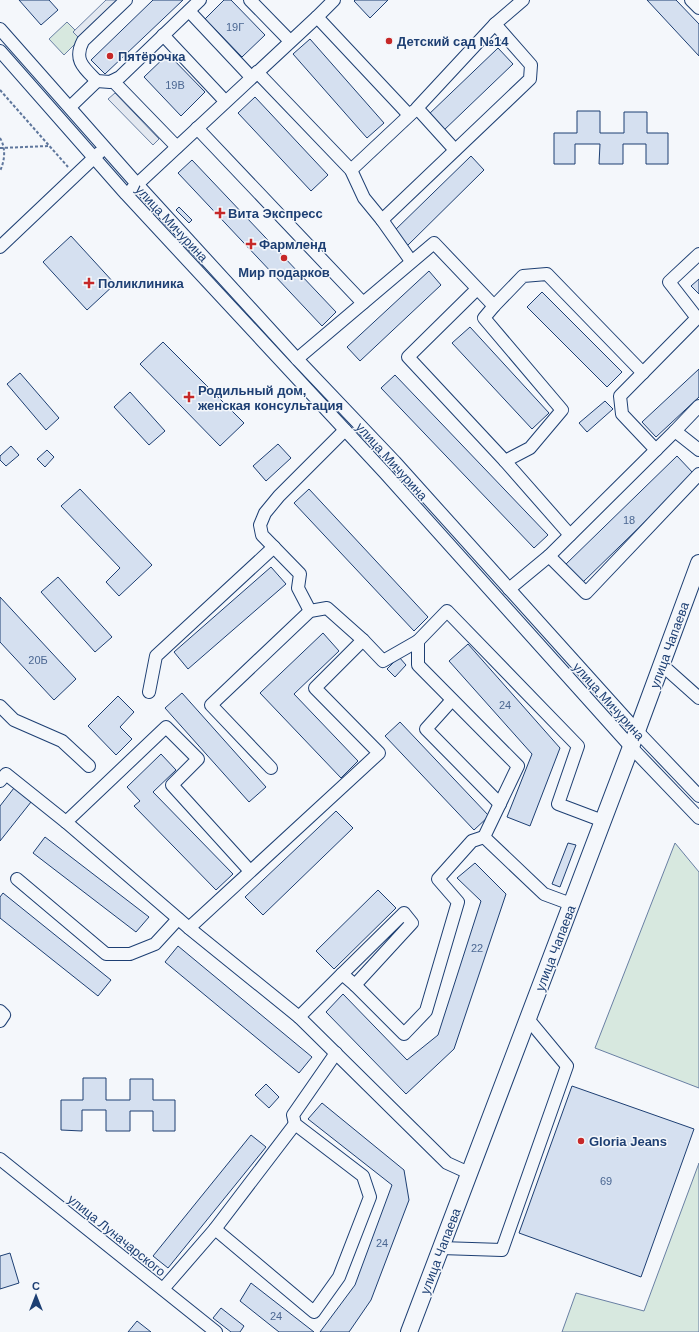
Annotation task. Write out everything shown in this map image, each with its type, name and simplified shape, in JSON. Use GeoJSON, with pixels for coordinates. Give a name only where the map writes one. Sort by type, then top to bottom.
{"type":"FeatureCollection","features":[{"type":"Feature","properties":{"kind":"main road","name":"улица Чапаева"},"geometry":{"type":"LineString","coordinates":[[409,1332],[632,746],[699,563]]}},
{"type":"Feature","properties":{"kind":"street"},"geometry":{"type":"LineString","coordinates":[[97,81],[80,61],[80,48],[83,41],[126,0]]}},
{"type":"Feature","properties":{"kind":"street"},"geometry":{"type":"LineString","coordinates":[[70,107],[97,81],[113,81],[120,77],[200,0]]}},
{"type":"Feature","properties":{"kind":"street"},"geometry":{"type":"LineString","coordinates":[[250,0],[290,41]]}},
{"type":"Feature","properties":{"kind":"street"},"geometry":{"type":"LineString","coordinates":[[126,194],[334,0]]}},
{"type":"Feature","properties":{"kind":"street"},"geometry":{"type":"LineString","coordinates":[[351,170],[413,111],[496,24],[523,0]]}},
{"type":"Feature","properties":{"kind":"street"},"geometry":{"type":"LineString","coordinates":[[692,0],[699,8]]}},
{"type":"Feature","properties":{"kind":"street"},"geometry":{"type":"LineString","coordinates":[[189,11],[351,170],[364,198],[382,220],[411,261]]}},
{"type":"Feature","properties":{"kind":"street"},"geometry":{"type":"LineString","coordinates":[[317,17],[455,150]]}},
{"type":"Feature","properties":{"kind":"street"},"geometry":{"type":"LineString","coordinates":[[382,220],[530,80],[531,65],[496,24]]}},
{"type":"Feature","properties":{"kind":"street","name":"улица Мичурина"},"geometry":{"type":"LineString","coordinates":[[0,28],[138,184],[297,359],[395,462],[637,731],[699,796]]}},
{"type":"Feature","properties":{"kind":"street"},"geometry":{"type":"LineString","coordinates":[[163,35],[225,101]]}},
{"type":"Feature","properties":{"kind":"street","name":"улица Мичурина"},"geometry":{"type":"LineString","coordinates":[[0,51],[126,194],[345,430],[699,818]]}},
{"type":"Feature","properties":{"kind":"street"},"geometry":{"type":"LineString","coordinates":[[113,81],[177,147]]}},
{"type":"Feature","properties":{"kind":"street"},"geometry":{"type":"LineString","coordinates":[[197,128],[363,303]]}},
{"type":"Feature","properties":{"kind":"street"},"geometry":{"type":"LineString","coordinates":[[0,247],[106,148]]}},
{"type":"Feature","properties":{"kind":"street"},"geometry":{"type":"LineString","coordinates":[[297,359],[434,243],[494,306]]}},
{"type":"Feature","properties":{"kind":"street"},"geometry":{"type":"LineString","coordinates":[[656,450],[622,414],[620,396],[698,318],[669,282],[699,254]]}},
{"type":"Feature","properties":{"kind":"street"},"geometry":{"type":"LineString","coordinates":[[505,461],[530,448],[562,410],[484,318],[523,276],[547,274],[643,373]]}},
{"type":"Feature","properties":{"kind":"street"},"geometry":{"type":"LineString","coordinates":[[477,288],[408,357],[505,461],[570,534]]}},
{"type":"Feature","properties":{"kind":"street"},"geometry":{"type":"LineString","coordinates":[[509,589],[548,556],[699,406]]}},
{"type":"Feature","properties":{"kind":"street"},"geometry":{"type":"LineString","coordinates":[[310,611],[298,588],[300,574],[262,534],[260,524],[265,512],[279,496],[345,430]]}},
{"type":"Feature","properties":{"kind":"street"},"geometry":{"type":"LineString","coordinates":[[675,431],[699,450]]}},
{"type":"Feature","properties":{"kind":"street"},"geometry":{"type":"LineString","coordinates":[[548,556],[586,593],[699,474]]}},
{"type":"Feature","properties":{"kind":"street"},"geometry":{"type":"LineString","coordinates":[[149,692],[156,656],[274,547]]}},
{"type":"Feature","properties":{"kind":"street"},"geometry":{"type":"LineString","coordinates":[[271,768],[211,704],[310,611],[327,608],[363,640],[383,661],[418,640],[447,611],[578,746],[558,804],[603,821]]}},
{"type":"Feature","properties":{"kind":"street"},"geometry":{"type":"LineString","coordinates":[[189,928],[379,753],[316,688],[363,640]]}},
{"type":"Feature","properties":{"kind":"street"},"geometry":{"type":"LineString","coordinates":[[342,974],[404,1034],[426,1011],[458,902],[438,879],[472,841],[484,837],[518,766],[418,665],[418,640]]}},
{"type":"Feature","properties":{"kind":"street"},"geometry":{"type":"LineString","coordinates":[[662,665],[699,698]]}},
{"type":"Feature","properties":{"kind":"street"},"geometry":{"type":"LineString","coordinates":[[452,700],[426,729],[500,804]]}},
{"type":"Feature","properties":{"kind":"street"},"geometry":{"type":"LineString","coordinates":[[0,706],[14,720],[62,741],[89,766]]}},
{"type":"Feature","properties":{"kind":"street"},"geometry":{"type":"LineString","coordinates":[[66,822],[166,727],[198,760],[172,785],[250,871]]}},
{"type":"Feature","properties":{"kind":"street"},"geometry":{"type":"LineString","coordinates":[[0,781],[6,774],[66,822],[178,919],[299,1017],[447,1163],[469,1173]]}},
{"type":"Feature","properties":{"kind":"street"},"geometry":{"type":"LineString","coordinates":[[484,837],[544,894],[571,904]]}},
{"type":"Feature","properties":{"kind":"street"},"geometry":{"type":"LineString","coordinates":[[17,879],[106,954],[130,954],[155,944],[178,919]]}},
{"type":"Feature","properties":{"kind":"street"},"geometry":{"type":"LineString","coordinates":[[299,1017],[404,913],[412,923],[355,985]]}},
{"type":"Feature","properties":{"kind":"street"},"geometry":{"type":"LineString","coordinates":[[0,1011],[4,1015],[0,1021]]}},
{"type":"Feature","properties":{"kind":"street"},"geometry":{"type":"LineString","coordinates":[[441,1248],[502,1250],[567,1066],[528,1019]]}},
{"type":"Feature","properties":{"kind":"street"},"geometry":{"type":"LineString","coordinates":[[215,1229],[314,1312],[339,1277],[370,1197],[363,1176],[295,1124],[293,1115],[336,1053]]}},
{"type":"Feature","properties":{"kind":"street"},"geometry":{"type":"LineString","coordinates":[[163,1290],[215,1229],[295,1124]]}},
{"type":"Feature","properties":{"kind":"street","name":"улица Луначарского"},"geometry":{"type":"LineString","coordinates":[[0,1159],[212,1331]]}},
{"type":"Feature","properties":{"kind":"path"},"geometry":{"type":"LineString","coordinates":[[0,90],[75,176]]}},
{"type":"Feature","properties":{"kind":"path"},"geometry":{"type":"LineString","coordinates":[[0,138],[4,148],[3,163],[0,171]]}},
{"type":"Feature","properties":{"kind":"path"},"geometry":{"type":"LineString","coordinates":[[0,148],[49,146]]}},
{"type":"Feature","properties":{"kind":"shaded area"},"geometry":{"type":"Polygon","coordinates":[[[106,0],[119,0],[79,38],[73,32],[106,0]]]}},
{"type":"Feature","properties":{"kind":"shaded area"},"geometry":{"type":"Polygon","coordinates":[[[67,22],[75,30],[73,32],[79,38],[64,55],[49,39],[67,22]]]}},
{"type":"Feature","properties":{"kind":"shaded area"},"geometry":{"type":"Polygon","coordinates":[[[115,93],[159,139],[153,145],[108,99],[115,93]]]}},
{"type":"Feature","properties":{"kind":"shaded area"},"geometry":{"type":"Polygon","coordinates":[[[675,843],[699,872],[699,1088],[595,1048],[675,843]]]}},
{"type":"Feature","properties":{"kind":"shaded area"},"geometry":{"type":"Polygon","coordinates":[[[699,1163],[699,1332],[562,1332],[576,1293],[644,1311],[699,1163]]]}},
{"type":"Feature","properties":{"kind":"building"},"geometry":{"type":"Polygon","coordinates":[[[19,0],[49,0],[58,10],[41,25],[19,0]]]}},
{"type":"Feature","properties":{"kind":"building"},"geometry":{"type":"Polygon","coordinates":[[[153,0],[183,0],[105,74],[91,60],[153,0]]]}},
{"type":"Feature","properties":{"kind":"building"},"geometry":{"type":"Polygon","coordinates":[[[224,0],[231,0],[265,35],[242,57],[205,19],[224,0]]]}},
{"type":"Feature","properties":{"kind":"building"},"geometry":{"type":"Polygon","coordinates":[[[388,0],[370,18],[354,1],[388,0]]]}},
{"type":"Feature","properties":{"kind":"building"},"geometry":{"type":"Polygon","coordinates":[[[647,0],[676,0],[699,24],[699,56],[647,0]]]}},
{"type":"Feature","properties":{"kind":"building"},"geometry":{"type":"Polygon","coordinates":[[[310,39],[384,123],[367,138],[293,54],[310,39]]]}},
{"type":"Feature","properties":{"kind":"building"},"geometry":{"type":"Polygon","coordinates":[[[498,48],[513,64],[442,132],[427,116],[498,48]]]}},
{"type":"Feature","properties":{"kind":"building"},"geometry":{"type":"Polygon","coordinates":[[[168,54],[205,92],[181,116],[144,77],[168,54]]]}},
{"type":"Feature","properties":{"kind":"building"},"geometry":{"type":"Polygon","coordinates":[[[255,97],[328,175],[311,191],[238,113],[255,97]]]}},
{"type":"Feature","properties":{"kind":"building"},"geometry":{"type":"Polygon","coordinates":[[[577,111],[600,111],[600,133],[624,133],[624,112],[647,112],[647,133],[668,133],[668,164],[646,164],[646,144],[623,144],[623,164],[599,164],[600,144],[575,144],[575,164],[554,164],[554,133],[577,133],[577,111]]]}},
{"type":"Feature","properties":{"kind":"building"},"geometry":{"type":"Polygon","coordinates":[[[471,156],[484,170],[406,247],[392,233],[471,156]]]}},
{"type":"Feature","properties":{"kind":"building"},"geometry":{"type":"Polygon","coordinates":[[[192,160],[336,312],[322,326],[178,173],[192,160]]]}},
{"type":"Feature","properties":{"kind":"building"},"geometry":{"type":"Polygon","coordinates":[[[179,207],[192,220],[189,223],[176,210],[179,207]]]}},
{"type":"Feature","properties":{"kind":"building"},"geometry":{"type":"Polygon","coordinates":[[[71,236],[115,284],[87,310],[43,262],[71,236]]]}},
{"type":"Feature","properties":{"kind":"building"},"geometry":{"type":"Polygon","coordinates":[[[429,271],[441,285],[360,361],[347,347],[429,271]]]}},
{"type":"Feature","properties":{"kind":"building"},"geometry":{"type":"Polygon","coordinates":[[[699,279],[699,294],[691,286],[699,279]]]}},
{"type":"Feature","properties":{"kind":"building"},"geometry":{"type":"Polygon","coordinates":[[[542,292],[622,372],[607,387],[527,307],[542,292]]]}},
{"type":"Feature","properties":{"kind":"building"},"geometry":{"type":"Polygon","coordinates":[[[470,327],[549,413],[532,429],[452,343],[470,327]]]}},
{"type":"Feature","properties":{"kind":"building"},"geometry":{"type":"Polygon","coordinates":[[[163,342],[244,423],[220,446],[140,364],[163,342]]]}},
{"type":"Feature","properties":{"kind":"building"},"geometry":{"type":"Polygon","coordinates":[[[699,369],[699,397],[656,437],[642,422],[699,369]]]}},
{"type":"Feature","properties":{"kind":"building"},"geometry":{"type":"Polygon","coordinates":[[[20,373],[59,418],[46,430],[7,384],[20,373]]]}},
{"type":"Feature","properties":{"kind":"building"},"geometry":{"type":"Polygon","coordinates":[[[395,375],[548,535],[534,548],[381,388],[395,375]]]}},
{"type":"Feature","properties":{"kind":"building"},"geometry":{"type":"Polygon","coordinates":[[[130,392],[165,431],[149,445],[114,407],[130,392]]]}},
{"type":"Feature","properties":{"kind":"building"},"geometry":{"type":"Polygon","coordinates":[[[605,401],[613,409],[587,432],[579,423],[605,401]]]}},
{"type":"Feature","properties":{"kind":"building"},"geometry":{"type":"Polygon","coordinates":[[[278,444],[291,458],[266,481],[253,466],[278,444]]]}},
{"type":"Feature","properties":{"kind":"building"},"geometry":{"type":"Polygon","coordinates":[[[11,446],[19,455],[6,466],[0,460],[0,456],[11,446]]]}},
{"type":"Feature","properties":{"kind":"building"},"geometry":{"type":"Polygon","coordinates":[[[47,450],[54,457],[45,467],[37,459],[47,450]]]}},
{"type":"Feature","properties":{"kind":"building"},"geometry":{"type":"Polygon","coordinates":[[[677,456],[694,474],[582,583],[565,565],[677,456]]]}},
{"type":"Feature","properties":{"kind":"building"},"geometry":{"type":"Polygon","coordinates":[[[80,489],[152,565],[119,596],[106,582],[120,568],[61,506],[80,489]]]}},
{"type":"Feature","properties":{"kind":"building"},"geometry":{"type":"Polygon","coordinates":[[[309,489],[428,617],[414,631],[294,503],[309,489]]]}},
{"type":"Feature","properties":{"kind":"building"},"geometry":{"type":"Polygon","coordinates":[[[271,567],[286,584],[188,669],[174,652],[271,567]]]}},
{"type":"Feature","properties":{"kind":"building"},"geometry":{"type":"Polygon","coordinates":[[[58,577],[112,637],[95,652],[41,592],[58,577]]]}},
{"type":"Feature","properties":{"kind":"building"},"geometry":{"type":"Polygon","coordinates":[[[0,597],[76,679],[54,700],[0,642],[0,597]]]}},
{"type":"Feature","properties":{"kind":"building"},"geometry":{"type":"Polygon","coordinates":[[[323,633],[339,651],[294,694],[358,761],[341,778],[260,693],[323,633]]]}},
{"type":"Feature","properties":{"kind":"building"},"geometry":{"type":"Polygon","coordinates":[[[468,644],[560,748],[530,826],[507,817],[532,754],[449,661],[468,644]]]}},
{"type":"Feature","properties":{"kind":"building"},"geometry":{"type":"Polygon","coordinates":[[[399,657],[406,665],[395,677],[387,669],[399,657]]]}},
{"type":"Feature","properties":{"kind":"building"},"geometry":{"type":"Polygon","coordinates":[[[182,693],[266,787],[249,802],[165,708],[182,693]]]}},
{"type":"Feature","properties":{"kind":"building"},"geometry":{"type":"Polygon","coordinates":[[[118,696],[134,712],[120,727],[132,739],[116,755],[88,726],[118,696]]]}},
{"type":"Feature","properties":{"kind":"building"},"geometry":{"type":"Polygon","coordinates":[[[400,722],[489,816],[474,830],[385,736],[400,722]]]}},
{"type":"Feature","properties":{"kind":"building"},"geometry":{"type":"Polygon","coordinates":[[[161,754],[176,770],[153,792],[233,874],[216,890],[134,806],[140,801],[127,787],[161,754]]]}},
{"type":"Feature","properties":{"kind":"building"},"geometry":{"type":"Polygon","coordinates":[[[14,788],[31,802],[0,841],[0,806],[14,788]]]}},
{"type":"Feature","properties":{"kind":"building"},"geometry":{"type":"Polygon","coordinates":[[[336,811],[353,828],[263,915],[245,897],[336,811]]]}},
{"type":"Feature","properties":{"kind":"building"},"geometry":{"type":"Polygon","coordinates":[[[45,837],[149,917],[136,932],[33,853],[45,837]]]}},
{"type":"Feature","properties":{"kind":"building"},"geometry":{"type":"Polygon","coordinates":[[[568,843],[576,845],[560,887],[552,884],[568,843]]]}},
{"type":"Feature","properties":{"kind":"building"},"geometry":{"type":"Polygon","coordinates":[[[475,863],[506,894],[454,1049],[406,1094],[326,1012],[343,994],[407,1060],[438,1035],[481,901],[457,878],[475,863]]]}},
{"type":"Feature","properties":{"kind":"building"},"geometry":{"type":"Polygon","coordinates":[[[378,890],[396,908],[334,969],[316,951],[378,890]]]}},
{"type":"Feature","properties":{"kind":"building"},"geometry":{"type":"Polygon","coordinates":[[[3,893],[111,980],[98,996],[0,918],[0,897],[3,893]]]}},
{"type":"Feature","properties":{"kind":"building"},"geometry":{"type":"Polygon","coordinates":[[[178,946],[312,1057],[299,1073],[165,962],[178,946]]]}},
{"type":"Feature","properties":{"kind":"building"},"geometry":{"type":"Polygon","coordinates":[[[83,1078],[106,1078],[106,1100],[130,1100],[130,1079],[153,1079],[153,1100],[175,1100],[175,1131],[153,1131],[153,1111],[130,1111],[130,1131],[106,1131],[106,1110],[82,1110],[82,1131],[61,1130],[61,1100],[83,1100],[83,1078]]]}},
{"type":"Feature","properties":{"kind":"building"},"geometry":{"type":"Polygon","coordinates":[[[266,1084],[279,1097],[269,1108],[255,1095],[266,1084]]]}},
{"type":"Feature","properties":{"kind":"building"},"geometry":{"type":"Polygon","coordinates":[[[572,1086],[694,1129],[641,1277],[519,1233],[572,1086]]]}},
{"type":"Feature","properties":{"kind":"building"},"geometry":{"type":"Polygon","coordinates":[[[322,1103],[404,1170],[409,1200],[371,1300],[349,1332],[320,1332],[355,1285],[392,1185],[308,1119],[322,1103]]]}},
{"type":"Feature","properties":{"kind":"building"},"geometry":{"type":"Polygon","coordinates":[[[251,1135],[266,1147],[168,1268],[153,1256],[251,1135]]]}},
{"type":"Feature","properties":{"kind":"building"},"geometry":{"type":"Polygon","coordinates":[[[10,1253],[19,1283],[0,1289],[0,1256],[10,1253]]]}},
{"type":"Feature","properties":{"kind":"building"},"geometry":{"type":"Polygon","coordinates":[[[251,1283],[314,1332],[279,1332],[240,1301],[251,1283]]]}},
{"type":"Feature","properties":{"kind":"building"},"geometry":{"type":"Polygon","coordinates":[[[221,1308],[244,1326],[240,1332],[231,1332],[213,1318],[221,1308]]]}},
{"type":"Feature","properties":{"kind":"building"},"geometry":{"type":"Polygon","coordinates":[[[137,1321],[151,1332],[128,1332],[137,1321]]]}},
{"type":"Feature","properties":{"kind":"place","name":"Детский сад №14"},"geometry":{"type":"Point","coordinates":[389,41]}},
{"type":"Feature","properties":{"kind":"place","name":"Пятёрочка"},"geometry":{"type":"Point","coordinates":[110,56]}},
{"type":"Feature","properties":{"kind":"place","name":"Вита Экспресс"},"geometry":{"type":"Point","coordinates":[220,213]}},
{"type":"Feature","properties":{"kind":"place","name":"Фармленд"},"geometry":{"type":"Point","coordinates":[251,244]}},
{"type":"Feature","properties":{"kind":"place","name":"Мир подарков"},"geometry":{"type":"Point","coordinates":[284,258]}},
{"type":"Feature","properties":{"kind":"place","name":"Поликлиника"},"geometry":{"type":"Point","coordinates":[89,283]}},
{"type":"Feature","properties":{"kind":"place","name":"Родильный дом, женская консультация"},"geometry":{"type":"Point","coordinates":[189,397]}},
{"type":"Feature","properties":{"kind":"place","name":"Gloria Jeans"},"geometry":{"type":"Point","coordinates":[581,1141]}}]}
